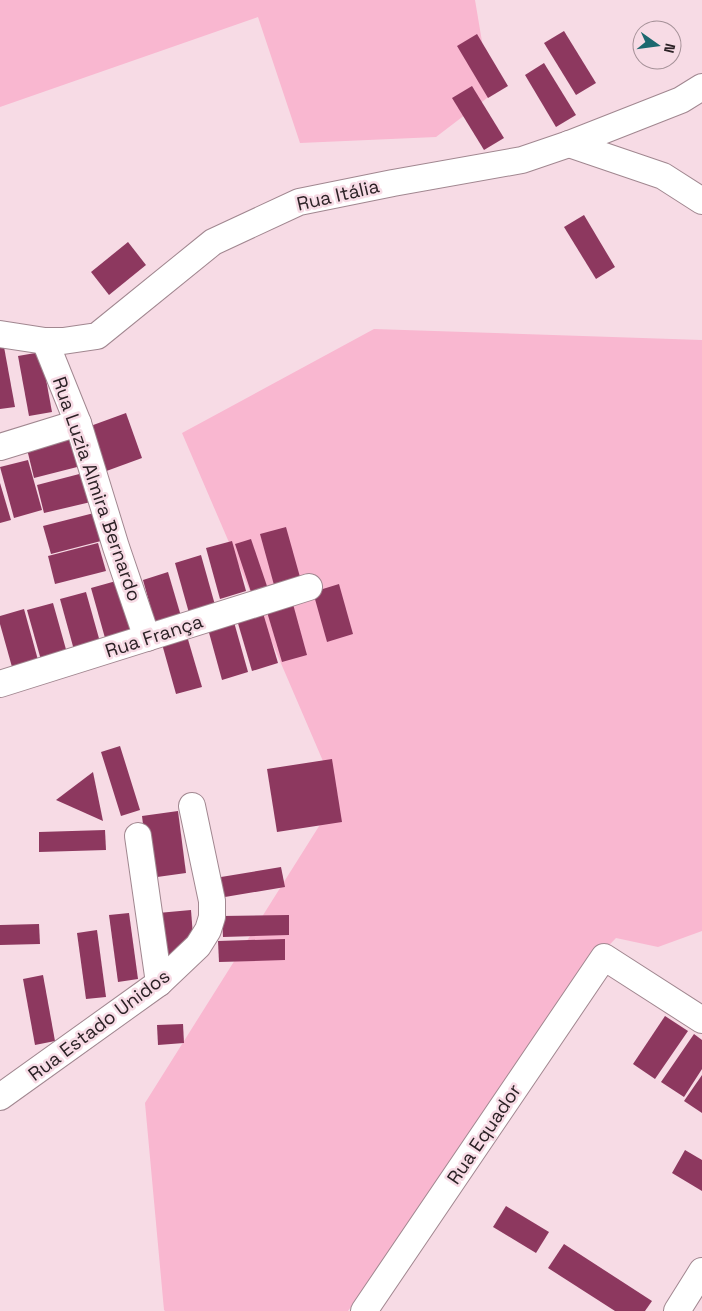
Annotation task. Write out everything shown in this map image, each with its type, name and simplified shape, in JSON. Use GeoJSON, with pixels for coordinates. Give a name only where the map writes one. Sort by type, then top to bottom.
{"type":"FeatureCollection","features":[{"type":"Feature","properties":{"kind":"street","name":"Rua Itália"},"geometry":{"type":"LineString","coordinates":[[0,334],[45,341],[63,341],[97,336],[213,242],[299,202],[522,160],[569,144],[681,100],[702,86]]}},
{"type":"Feature","properties":{"kind":"street"},"geometry":{"type":"LineString","coordinates":[[569,144],[663,176],[702,201]]}},
{"type":"Feature","properties":{"kind":"street","name":"Rua Luzia Almira Bernardo"},"geometry":{"type":"LineString","coordinates":[[45,341],[78,423],[116,547],[147,638]]}},
{"type":"Feature","properties":{"kind":"street"},"geometry":{"type":"LineString","coordinates":[[0,447],[78,423]]}},
{"type":"Feature","properties":{"kind":"street","name":"Rua França"},"geometry":{"type":"LineString","coordinates":[[0,684],[309,587]]}},
{"type":"Feature","properties":{"kind":"street","name":"Rua Estado Unidos"},"geometry":{"type":"LineString","coordinates":[[0,1097],[159,983],[198,946],[208,930],[212,917],[212,901],[192,806]]}},
{"type":"Feature","properties":{"kind":"street"},"geometry":{"type":"LineString","coordinates":[[138,836],[159,983]]}},
{"type":"Feature","properties":{"kind":"street","name":"Rua Equador"},"geometry":{"type":"LineString","coordinates":[[364,1311],[604,957],[702,1020]]}},
{"type":"Feature","properties":{"kind":"street"},"geometry":{"type":"LineString","coordinates":[[677,1311],[702,1271]]}},
{"type":"Feature","properties":{"kind":"shaded area"},"geometry":{"type":"Polygon","coordinates":[[[0,0],[475,0],[491,95],[436,137],[300,143],[258,17],[0,107],[0,0]]]}},
{"type":"Feature","properties":{"kind":"shaded area"},"geometry":{"type":"Polygon","coordinates":[[[374,329],[702,340],[702,931],[658,947],[616,938],[591,964],[348,1311],[165,1311],[145,1103],[338,796],[182,433],[374,329]]]}},
{"type":"Feature","properties":{"kind":"building"},"geometry":{"type":"Polygon","coordinates":[[[564,31],[596,83],[576,95],[544,43],[564,31]]]}},
{"type":"Feature","properties":{"kind":"building"},"geometry":{"type":"Polygon","coordinates":[[[477,34],[508,86],[488,98],[457,46],[477,34]]]}},
{"type":"Feature","properties":{"kind":"building"},"geometry":{"type":"Polygon","coordinates":[[[544,63],[576,115],[556,127],[525,75],[544,63]]]}},
{"type":"Feature","properties":{"kind":"building"},"geometry":{"type":"Polygon","coordinates":[[[472,86],[504,138],[484,150],[452,98],[472,86]]]}},
{"type":"Feature","properties":{"kind":"building"},"geometry":{"type":"Polygon","coordinates":[[[584,215],[615,267],[596,279],[564,227],[584,215]]]}},
{"type":"Feature","properties":{"kind":"building"},"geometry":{"type":"Polygon","coordinates":[[[128,242],[146,265],[109,295],[91,272],[128,242]]]}},
{"type":"Feature","properties":{"kind":"building"},"geometry":{"type":"Polygon","coordinates":[[[0,347],[4,347],[15,407],[0,409],[0,347]]]}},
{"type":"Feature","properties":{"kind":"building"},"geometry":{"type":"Polygon","coordinates":[[[41,352],[52,412],[29,416],[18,356],[41,352]]]}},
{"type":"Feature","properties":{"kind":"building"},"geometry":{"type":"Polygon","coordinates":[[[126,413],[142,458],[101,473],[85,428],[126,413]]]}},
{"type":"Feature","properties":{"kind":"building"},"geometry":{"type":"Polygon","coordinates":[[[78,436],[85,465],[34,478],[27,449],[78,436]]]}},
{"type":"Feature","properties":{"kind":"building"},"geometry":{"type":"Polygon","coordinates":[[[28,460],[42,510],[14,518],[0,467],[28,460]]]}},
{"type":"Feature","properties":{"kind":"building"},"geometry":{"type":"Polygon","coordinates":[[[87,472],[95,501],[44,513],[37,485],[87,472]]]}},
{"type":"Feature","properties":{"kind":"building"},"geometry":{"type":"Polygon","coordinates":[[[0,483],[11,520],[0,523],[0,483]]]}},
{"type":"Feature","properties":{"kind":"building"},"geometry":{"type":"Polygon","coordinates":[[[94,513],[101,541],[51,554],[43,526],[94,513]]]}},
{"type":"Feature","properties":{"kind":"building"},"geometry":{"type":"Polygon","coordinates":[[[286,527],[300,577],[274,585],[260,534],[286,527]]]}},
{"type":"Feature","properties":{"kind":"building"},"geometry":{"type":"Polygon","coordinates":[[[251,539],[268,589],[252,595],[235,544],[251,539]]]}},
{"type":"Feature","properties":{"kind":"building"},"geometry":{"type":"Polygon","coordinates":[[[232,541],[246,591],[220,599],[206,548],[232,541]]]}},
{"type":"Feature","properties":{"kind":"building"},"geometry":{"type":"Polygon","coordinates":[[[98,543],[106,571],[55,584],[48,556],[98,543]]]}},
{"type":"Feature","properties":{"kind":"building"},"geometry":{"type":"Polygon","coordinates":[[[201,555],[215,605],[189,613],[175,563],[201,555]]]}},
{"type":"Feature","properties":{"kind":"building"},"geometry":{"type":"Polygon","coordinates":[[[168,572],[183,623],[157,630],[143,580],[168,572]]]}},
{"type":"Feature","properties":{"kind":"building"},"geometry":{"type":"Polygon","coordinates":[[[116,581],[131,631],[105,638],[91,588],[116,581]]]}},
{"type":"Feature","properties":{"kind":"building"},"geometry":{"type":"Polygon","coordinates":[[[339,584],[353,634],[327,642],[313,592],[339,584]]]}},
{"type":"Feature","properties":{"kind":"building"},"geometry":{"type":"Polygon","coordinates":[[[86,592],[100,642],[74,650],[60,599],[86,592]]]}},
{"type":"Feature","properties":{"kind":"building"},"geometry":{"type":"Polygon","coordinates":[[[53,603],[67,653],[41,660],[27,610],[53,603]]]}},
{"type":"Feature","properties":{"kind":"building"},"geometry":{"type":"Polygon","coordinates":[[[293,604],[307,655],[282,662],[267,612],[293,604]]]}},
{"type":"Feature","properties":{"kind":"building"},"geometry":{"type":"Polygon","coordinates":[[[24,609],[38,660],[12,667],[0,624],[0,616],[24,609]]]}},
{"type":"Feature","properties":{"kind":"building"},"geometry":{"type":"Polygon","coordinates":[[[263,613],[278,663],[252,671],[237,620],[263,613]]]}},
{"type":"Feature","properties":{"kind":"building"},"geometry":{"type":"Polygon","coordinates":[[[234,622],[248,672],[222,680],[208,629],[234,622]]]}},
{"type":"Feature","properties":{"kind":"building"},"geometry":{"type":"Polygon","coordinates":[[[187,636],[202,687],[176,694],[162,644],[187,636]]]}},
{"type":"Feature","properties":{"kind":"building"},"geometry":{"type":"Polygon","coordinates":[[[120,746],[140,810],[121,816],[101,752],[120,746]]]}},
{"type":"Feature","properties":{"kind":"building"},"geometry":{"type":"Polygon","coordinates":[[[332,759],[342,822],[277,832],[267,769],[332,759]]]}},
{"type":"Feature","properties":{"kind":"building"},"geometry":{"type":"Polygon","coordinates":[[[93,772],[103,821],[56,800],[93,772]]]}},
{"type":"Feature","properties":{"kind":"building"},"geometry":{"type":"Polygon","coordinates":[[[178,811],[186,873],[150,878],[142,816],[178,811]]]}},
{"type":"Feature","properties":{"kind":"building"},"geometry":{"type":"Polygon","coordinates":[[[105,830],[106,850],[39,852],[39,832],[105,830]]]}},
{"type":"Feature","properties":{"kind":"building"},"geometry":{"type":"Polygon","coordinates":[[[281,867],[285,887],[219,898],[215,878],[281,867]]]}},
{"type":"Feature","properties":{"kind":"building"},"geometry":{"type":"Polygon","coordinates":[[[191,910],[193,936],[163,969],[158,913],[191,910]]]}},
{"type":"Feature","properties":{"kind":"building"},"geometry":{"type":"Polygon","coordinates":[[[129,913],[138,979],[118,982],[109,915],[129,913]]]}},
{"type":"Feature","properties":{"kind":"building"},"geometry":{"type":"Polygon","coordinates":[[[289,915],[289,935],[223,937],[222,916],[289,915]]]}},
{"type":"Feature","properties":{"kind":"building"},"geometry":{"type":"Polygon","coordinates":[[[39,924],[40,944],[0,945],[0,925],[39,924]]]}},
{"type":"Feature","properties":{"kind":"building"},"geometry":{"type":"Polygon","coordinates":[[[97,930],[106,997],[86,999],[77,933],[97,930]]]}},
{"type":"Feature","properties":{"kind":"building"},"geometry":{"type":"Polygon","coordinates":[[[285,939],[285,960],[219,962],[218,941],[285,939]]]}},
{"type":"Feature","properties":{"kind":"building"},"geometry":{"type":"Polygon","coordinates":[[[43,975],[55,1041],[35,1045],[23,979],[43,975]]]}},
{"type":"Feature","properties":{"kind":"building"},"geometry":{"type":"Polygon","coordinates":[[[665,1016],[688,1031],[655,1079],[633,1064],[665,1016]]]}},
{"type":"Feature","properties":{"kind":"building"},"geometry":{"type":"Polygon","coordinates":[[[183,1024],[184,1043],[158,1045],[157,1025],[183,1024]]]}},
{"type":"Feature","properties":{"kind":"building"},"geometry":{"type":"Polygon","coordinates":[[[694,1034],[702,1040],[702,1069],[684,1097],[661,1082],[694,1034]]]}},
{"type":"Feature","properties":{"kind":"building"},"geometry":{"type":"Polygon","coordinates":[[[702,1075],[702,1113],[684,1101],[702,1075]]]}},
{"type":"Feature","properties":{"kind":"building"},"geometry":{"type":"Polygon","coordinates":[[[685,1150],[702,1160],[702,1191],[672,1173],[685,1150]]]}},
{"type":"Feature","properties":{"kind":"building"},"geometry":{"type":"Polygon","coordinates":[[[506,1206],[549,1232],[536,1253],[493,1227],[506,1206]]]}},
{"type":"Feature","properties":{"kind":"building"},"geometry":{"type":"Polygon","coordinates":[[[564,1244],[652,1301],[645,1311],[615,1311],[548,1268],[564,1244]]]}}]}
